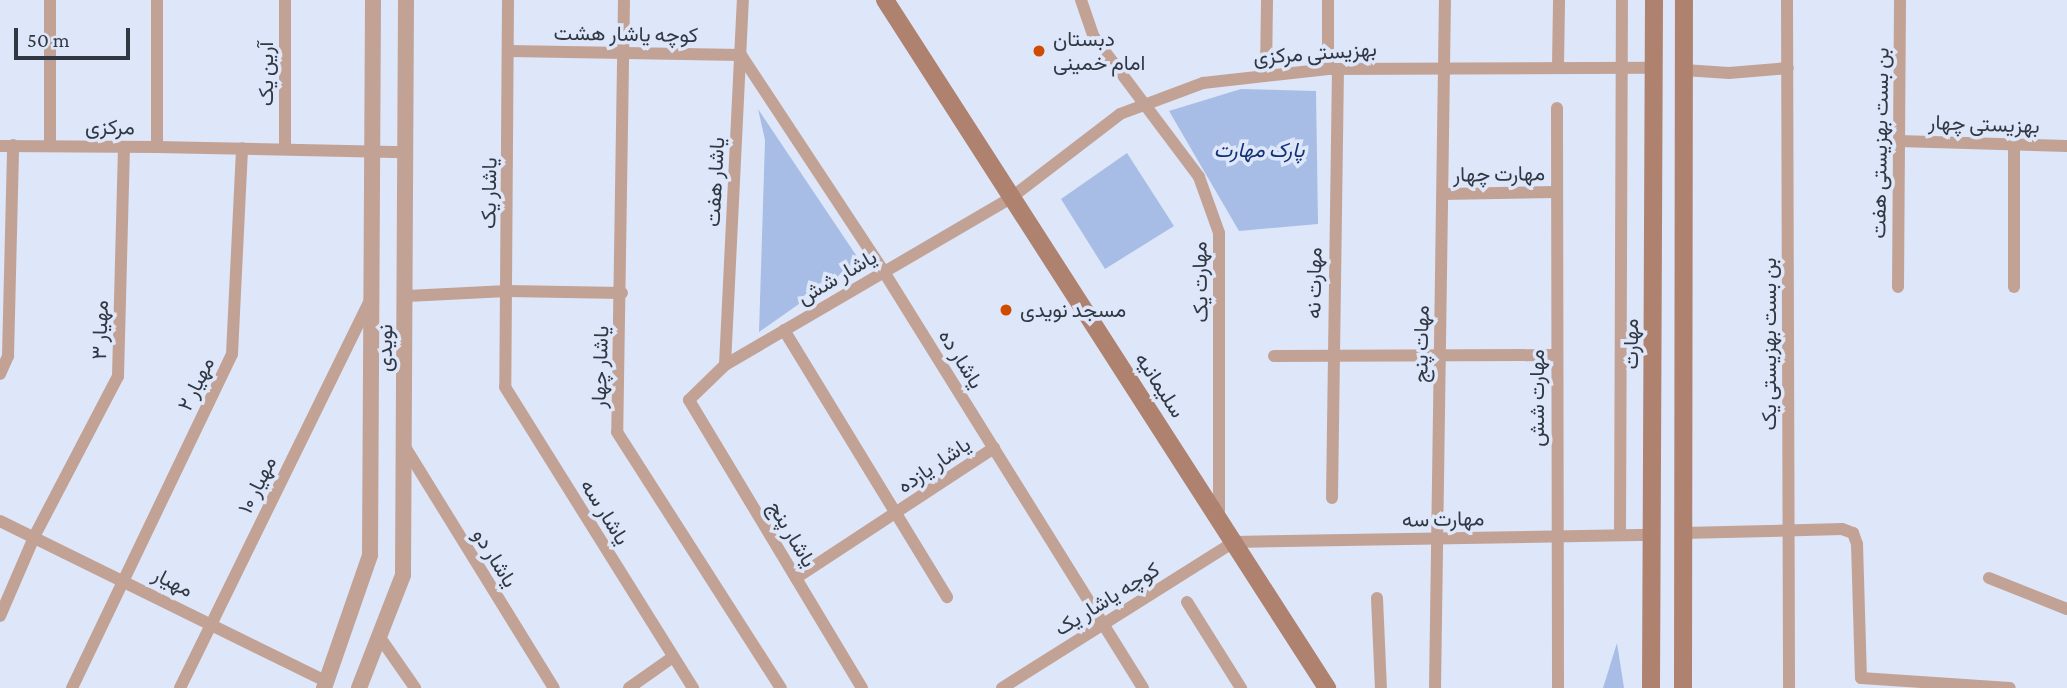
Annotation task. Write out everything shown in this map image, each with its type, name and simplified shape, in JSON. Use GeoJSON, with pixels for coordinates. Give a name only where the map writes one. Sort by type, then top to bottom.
{"type":"FeatureCollection","features":[{"type":"Feature","properties":{"kind":"main road","name":"سلیمانیه"},"geometry":{"type":"LineString","coordinates":[[885,0],[1327,688]]}},
{"type":"Feature","properties":{"kind":"main road","name":"مهارت"},"geometry":{"type":"LineString","coordinates":[[1651,688],[1654,535],[1654,0]]}},
{"type":"Feature","properties":{"kind":"main road"},"geometry":{"type":"LineString","coordinates":[[1683,688],[1684,0]]}},
{"type":"Feature","properties":{"kind":"main road"},"geometry":{"type":"LineString","coordinates":[[1654,68],[1684,71]]}},
{"type":"Feature","properties":{"kind":"main road"},"geometry":{"type":"LineString","coordinates":[[1654,535],[1684,533]]}},
{"type":"Feature","properties":{"kind":"street"},"geometry":{"type":"LineString","coordinates":[[50,0],[50,145]]}},
{"type":"Feature","properties":{"kind":"street","name":"مرکزی"},"geometry":{"type":"LineString","coordinates":[[7,146],[157,147],[157,0]]}},
{"type":"Feature","properties":{"kind":"street","name":"آرین یک"},"geometry":{"type":"LineString","coordinates":[[285,0],[285,148]]}},
{"type":"Feature","properties":{"kind":"street","name":"نویدی"},"geometry":{"type":"LineString","coordinates":[[325,685],[370,555],[373,0]]}},
{"type":"Feature","properties":{"kind":"street","name":"نویدی"},"geometry":{"type":"LineString","coordinates":[[359,688],[381,639],[403,575],[407,296],[406,0]]}},
{"type":"Feature","properties":{"kind":"street","name":"یاشار یک"},"geometry":{"type":"LineString","coordinates":[[505,387],[508,0]]}},
{"type":"Feature","properties":{"kind":"street","name":"یاشار چهار"},"geometry":{"type":"LineString","coordinates":[[624,0],[622,293],[617,432],[781,688]]}},
{"type":"Feature","properties":{"kind":"street","name":"یاشار هفت"},"geometry":{"type":"LineString","coordinates":[[725,365],[743,0]]}},
{"type":"Feature","properties":{"kind":"street","name":"مهارت یک"},"geometry":{"type":"LineString","coordinates":[[1081,0],[1094,37],[1147,104],[1199,177],[1219,233],[1219,520]]}},
{"type":"Feature","properties":{"kind":"street"},"geometry":{"type":"LineString","coordinates":[[1266,73],[1268,0]]}},
{"type":"Feature","properties":{"kind":"street","name":"مهارت نه"},"geometry":{"type":"LineString","coordinates":[[1328,0],[1333,69],[1332,498]]}},
{"type":"Feature","properties":{"kind":"street","name":"مهات پنج"},"geometry":{"type":"LineString","coordinates":[[1435,688],[1445,0]]}},
{"type":"Feature","properties":{"kind":"street"},"geometry":{"type":"LineString","coordinates":[[1558,66],[1559,0]]}},
{"type":"Feature","properties":{"kind":"street"},"geometry":{"type":"LineString","coordinates":[[1620,535],[1624,68],[1622,0]]}},
{"type":"Feature","properties":{"kind":"street","name":"بن بست بهزیستی یک"},"geometry":{"type":"LineString","coordinates":[[1787,0],[1789,688]]}},
{"type":"Feature","properties":{"kind":"street","name":"بن بست بهزیستی هفت"},"geometry":{"type":"LineString","coordinates":[[1898,287],[1900,0]]}},
{"type":"Feature","properties":{"kind":"street","name":"کوچه یاشار هشت"},"geometry":{"type":"LineString","coordinates":[[509,51],[741,55]]}},
{"type":"Feature","properties":{"kind":"street","name":"یاشار ده"},"geometry":{"type":"LineString","coordinates":[[741,55],[884,272],[1143,688]]}},
{"type":"Feature","properties":{"kind":"street","name":"بهزیستی مرکزی"},"geometry":{"type":"LineString","coordinates":[[1012,197],[1120,114],[1203,83],[1266,73],[1333,69],[1558,66],[1654,68]]}},
{"type":"Feature","properties":{"kind":"street"},"geometry":{"type":"LineString","coordinates":[[1684,71],[1729,73],[1788,68]]}},
{"type":"Feature","properties":{"kind":"street","name":"مهارت شش"},"geometry":{"type":"LineString","coordinates":[[1557,108],[1558,688]]}},
{"type":"Feature","properties":{"kind":"street","name":"بهزیستی چهار"},"geometry":{"type":"LineString","coordinates":[[1899,141],[2067,146]]}},
{"type":"Feature","properties":{"kind":"street"},"geometry":{"type":"LineString","coordinates":[[2014,144],[2014,287]]}},
{"type":"Feature","properties":{"kind":"street"},"geometry":{"type":"LineString","coordinates":[[0,373],[8,356],[7,146]]}},
{"type":"Feature","properties":{"kind":"street","name":"مهیار ۳"},"geometry":{"type":"LineString","coordinates":[[0,615],[35,535],[118,376],[124,147]]}},
{"type":"Feature","properties":{"kind":"street"},"geometry":{"type":"LineString","coordinates":[[157,147],[371,149],[405,152]]}},
{"type":"Feature","properties":{"kind":"street","name":"مهیار ۲"},"geometry":{"type":"LineString","coordinates":[[124,578],[232,354],[242,148]]}},
{"type":"Feature","properties":{"kind":"street","name":"مهارت چهار"},"geometry":{"type":"LineString","coordinates":[[1443,194],[1556,192]]}},
{"type":"Feature","properties":{"kind":"street","name":"یاشار شش"},"geometry":{"type":"LineString","coordinates":[[689,400],[725,365],[1012,197]]}},
{"type":"Feature","properties":{"kind":"street"},"geometry":{"type":"LineString","coordinates":[[407,296],[507,291],[622,293]]}},
{"type":"Feature","properties":{"kind":"street","name":"مهیار ۱۰"},"geometry":{"type":"LineString","coordinates":[[180,688],[370,299]]}},
{"type":"Feature","properties":{"kind":"street"},"geometry":{"type":"LineString","coordinates":[[784,330],[947,597]]}},
{"type":"Feature","properties":{"kind":"street"},"geometry":{"type":"LineString","coordinates":[[1274,356],[1557,355]]}},
{"type":"Feature","properties":{"kind":"street","name":"یاشار سه"},"geometry":{"type":"LineString","coordinates":[[505,387],[694,688]]}},
{"type":"Feature","properties":{"kind":"street","name":"یاشار پنج"},"geometry":{"type":"LineString","coordinates":[[689,400],[862,688]]}},
{"type":"Feature","properties":{"kind":"street","name":"یاشار دو"},"geometry":{"type":"LineString","coordinates":[[405,447],[554,688]]}},
{"type":"Feature","properties":{"kind":"street","name":"یاشار یازده"},"geometry":{"type":"LineString","coordinates":[[796,578],[994,448]]}},
{"type":"Feature","properties":{"kind":"street","name":"مهیار"},"geometry":{"type":"LineString","coordinates":[[0,520],[211,622],[325,685]]}},
{"type":"Feature","properties":{"kind":"street"},"geometry":{"type":"LineString","coordinates":[[1684,533],[1788,530],[1853,533],[1857,544],[1861,683],[2010,688]]}},
{"type":"Feature","properties":{"kind":"street","name":"مهارت سه"},"geometry":{"type":"LineString","coordinates":[[1234,542],[1654,535]]}},
{"type":"Feature","properties":{"kind":"street","name":"کوچه یاشار یک"},"geometry":{"type":"LineString","coordinates":[[1002,688],[1234,542]]}},
{"type":"Feature","properties":{"kind":"street"},"geometry":{"type":"LineString","coordinates":[[72,688],[124,578]]}},
{"type":"Feature","properties":{"kind":"street"},"geometry":{"type":"LineString","coordinates":[[1989,579],[2067,608]]}},
{"type":"Feature","properties":{"kind":"street"},"geometry":{"type":"LineString","coordinates":[[1377,598],[1381,688]]}},
{"type":"Feature","properties":{"kind":"street"},"geometry":{"type":"LineString","coordinates":[[1187,602],[1241,688]]}},
{"type":"Feature","properties":{"kind":"street"},"geometry":{"type":"LineString","coordinates":[[381,639],[415,688]]}},
{"type":"Feature","properties":{"kind":"street"},"geometry":{"type":"LineString","coordinates":[[629,688],[673,657]]}},
{"type":"Feature","properties":{"kind":"green space","name":"پارک مهارت"},"geometry":{"type":"Polygon","coordinates":[[[1241,89],[1316,91],[1318,224],[1239,231],[1169,111],[1241,89]]]}},
{"type":"Feature","properties":{"kind":"green space"},"geometry":{"type":"Polygon","coordinates":[[[758,109],[860,261],[759,332],[765,140],[758,109]]]}},
{"type":"Feature","properties":{"kind":"green space"},"geometry":{"type":"Polygon","coordinates":[[[1127,153],[1174,226],[1105,269],[1061,199],[1127,153]]]}},
{"type":"Feature","properties":{"kind":"green space"},"geometry":{"type":"Polygon","coordinates":[[[1617,643],[1624,688],[1603,688],[1617,643]]]}},
{"type":"Feature","properties":{"kind":"place","name":"دبستان امام خمینی"},"geometry":{"type":"Point","coordinates":[1039,51]}},
{"type":"Feature","properties":{"kind":"place","name":"مسجد نویدی"},"geometry":{"type":"Point","coordinates":[1006,310]}}]}
